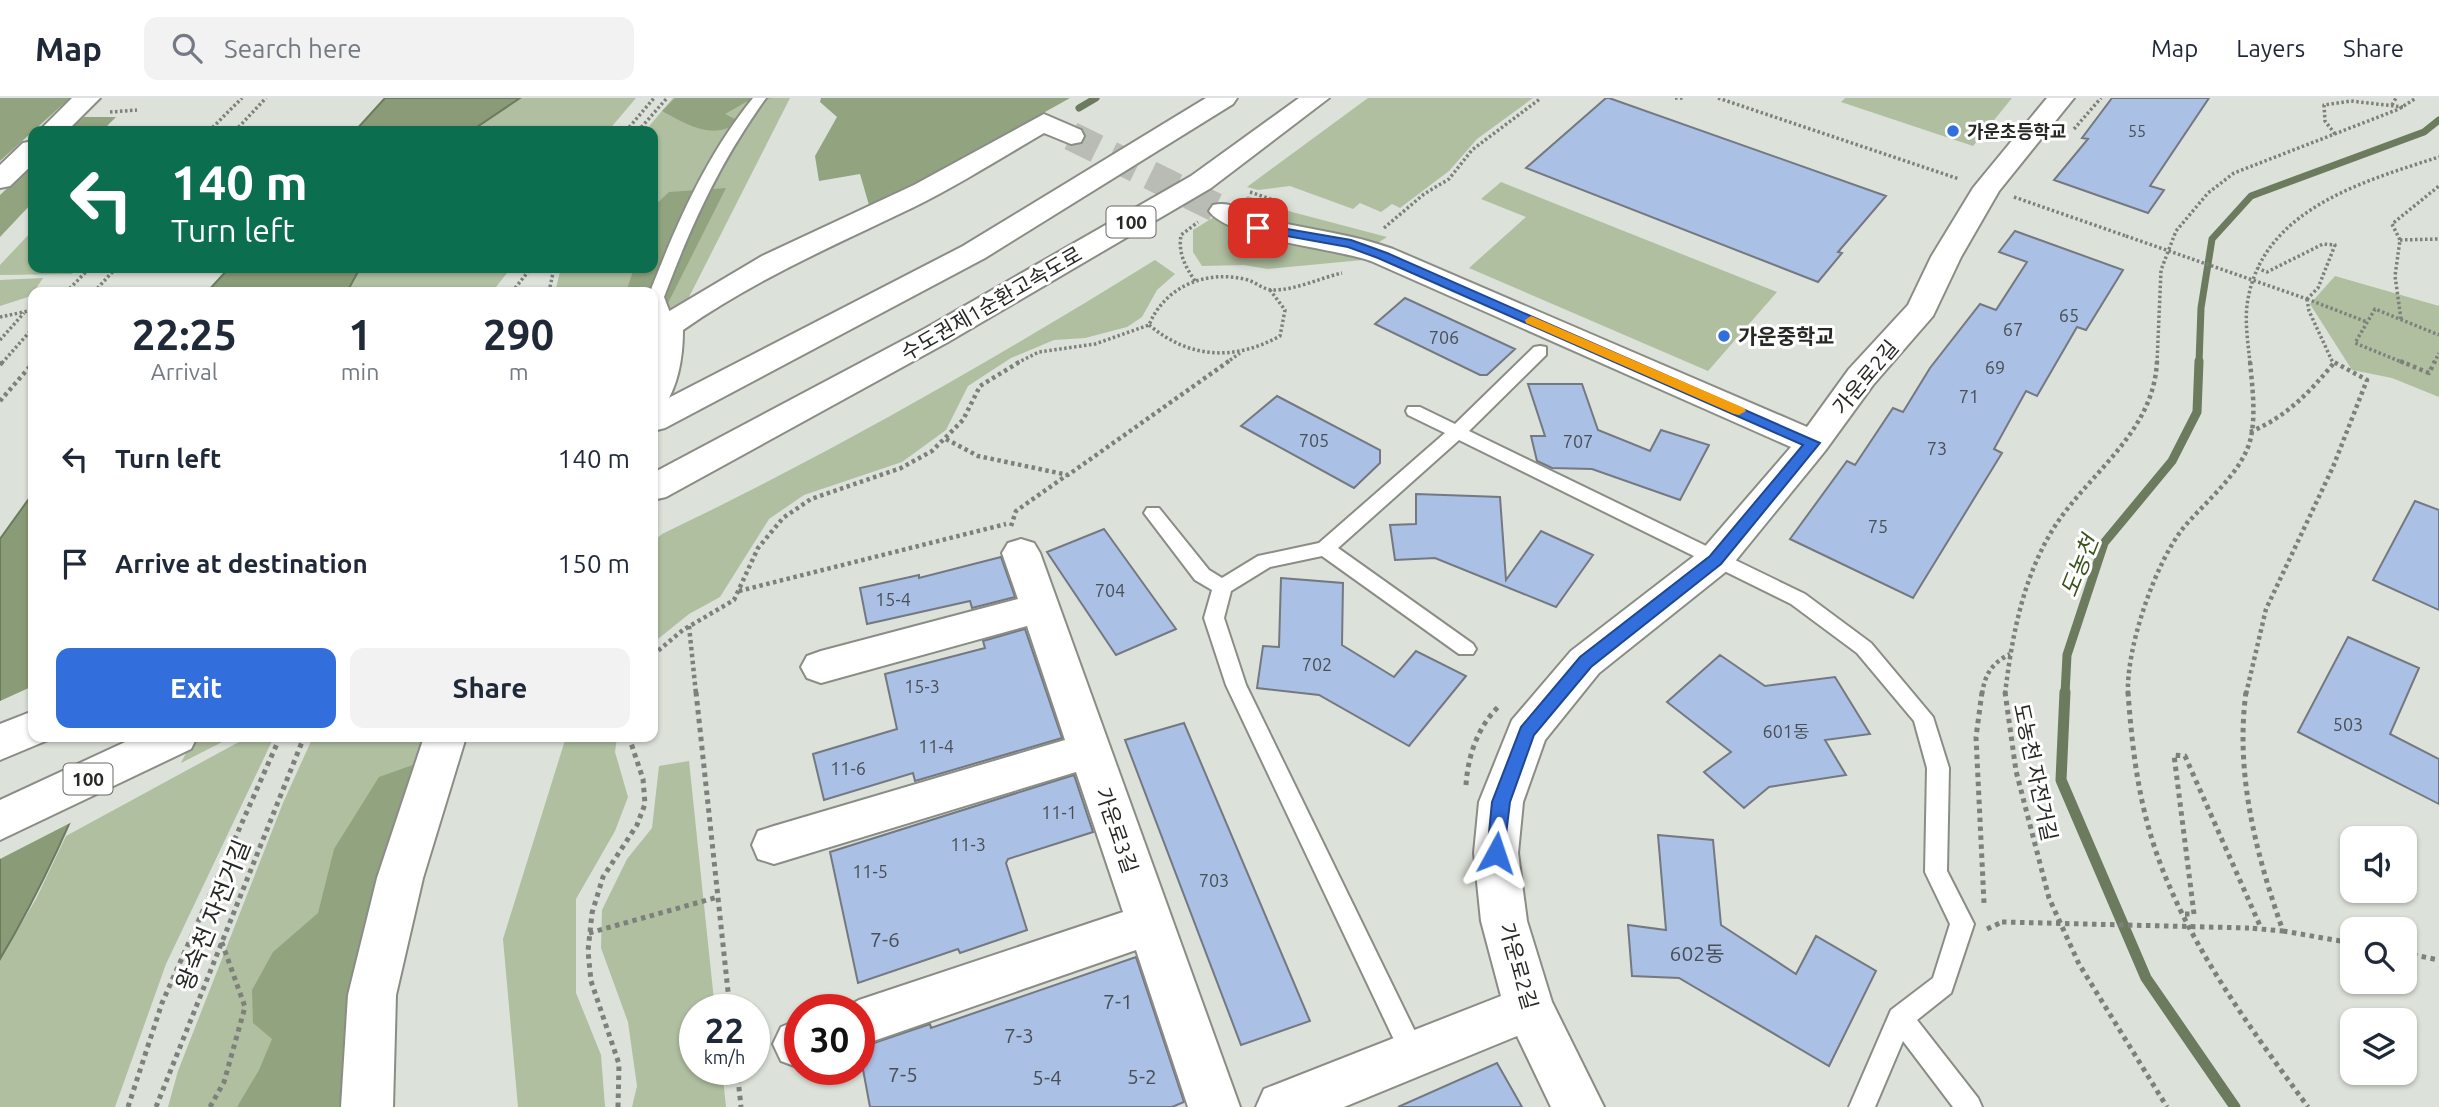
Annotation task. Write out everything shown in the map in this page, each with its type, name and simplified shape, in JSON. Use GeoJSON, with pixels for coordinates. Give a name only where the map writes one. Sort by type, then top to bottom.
{"type":"FeatureCollection","features":[{"type":"Feature","properties":{"kind":"main road"},"geometry":{"type":"LineString","coordinates":[[57,126],[87,98]]}},
{"type":"Feature","properties":{"kind":"main road","name":"100"},"geometry":{"type":"LineString","coordinates":[[658,417],[974,252],[1224,98]]}},
{"type":"Feature","properties":{"kind":"main road","name":"수도권제1순환고속도로"},"geometry":{"type":"LineString","coordinates":[[658,485],[937,335],[1201,181],[1316,98]]}},
{"type":"Feature","properties":{"kind":"main road","name":"가운로2길"},"geometry":{"type":"LineString","coordinates":[[1578,1107],[1529,1008],[1504,921],[1496,853],[1501,802],[1527,732],[1586,662],[1715,560],[1812,443],[1861,377],[1922,309],[1945,257],[1987,188],[2061,98]]}},
{"type":"Feature","properties":{"kind":"main road"},"geometry":{"type":"LineString","coordinates":[[658,382],[667,355],[667,326],[732,282],[824,239],[840,227],[885,210],[1044,122],[1071,136]]}},
{"type":"Feature","properties":{"kind":"main road"},"geometry":{"type":"LineString","coordinates":[[0,180],[28,154]]}},
{"type":"Feature","properties":{"kind":"main road"},"geometry":{"type":"LineString","coordinates":[[1223,207],[1258,228],[1351,244],[1382,255],[1812,443]]}},
{"type":"Feature","properties":{"kind":"main road","name":"가운로3길"},"geometry":{"type":"LineString","coordinates":[[1015,538],[1214,1107]]}},
{"type":"Feature","properties":{"kind":"main road"},"geometry":{"type":"LineString","coordinates":[[821,667],[1041,608]]}},
{"type":"Feature","properties":{"kind":"main road"},"geometry":{"type":"LineString","coordinates":[[0,743],[28,730]]}},
{"type":"Feature","properties":{"kind":"main road","name":"100"},"geometry":{"type":"LineString","coordinates":[[0,821],[166,742]]}},
{"type":"Feature","properties":{"kind":"main road"},"geometry":{"type":"LineString","coordinates":[[367,1107],[372,995],[400,878],[443,742]]}},
{"type":"Feature","properties":{"kind":"main road"},"geometry":{"type":"LineString","coordinates":[[774,845],[1090,751]]}},
{"type":"Feature","properties":{"kind":"main road"},"geometry":{"type":"LineString","coordinates":[[875,1018],[1150,924]]}},
{"type":"Feature","properties":{"kind":"main road"},"geometry":{"type":"LineString","coordinates":[[1282,1107],[1529,1008]]}},
{"type":"Feature","properties":{"kind":"lane"},"geometry":{"type":"LineString","coordinates":[[658,292],[680,236],[711,171],[760,98]]}},
{"type":"Feature","properties":{"kind":"lane"},"geometry":{"type":"LineString","coordinates":[[658,302],[667,326]]}},
{"type":"Feature","properties":{"kind":"lane"},"geometry":{"type":"LineString","coordinates":[[1414,1054],[1236,685],[1214,618],[1222,587],[1265,561],[1325,548],[1457,432],[1539,351]]}},
{"type":"Feature","properties":{"kind":"lane"},"geometry":{"type":"LineString","coordinates":[[1414,411],[1798,599],[1864,648],[1923,717],[1938,768],[1936,872],[1962,924],[1943,985],[1900,1018],[1862,1107]]}},
{"type":"Feature","properties":{"kind":"lane"},"geometry":{"type":"LineString","coordinates":[[1153,513],[1202,575],[1222,587]]}},
{"type":"Feature","properties":{"kind":"lane"},"geometry":{"type":"LineString","coordinates":[[1325,548],[1466,649]]}},
{"type":"Feature","properties":{"kind":"lane"},"geometry":{"type":"LineString","coordinates":[[1900,1018],[1969,1107]]}},
{"type":"Feature","properties":{"kind":"path"},"geometry":{"type":"LineString","coordinates":[[214,126],[242,98]]}},
{"type":"Feature","properties":{"kind":"path"},"geometry":{"type":"LineString","coordinates":[[239,126],[266,98]]}},
{"type":"Feature","properties":{"kind":"path"},"geometry":{"type":"LineString","coordinates":[[630,126],[654,98]]}},
{"type":"Feature","properties":{"kind":"path"},"geometry":{"type":"LineString","coordinates":[[642,126],[667,98]]}},
{"type":"Feature","properties":{"kind":"path"},"geometry":{"type":"LineString","coordinates":[[1383,230],[1424,194],[1449,179],[1472,150],[1541,98]]}},
{"type":"Feature","properties":{"kind":"path"},"geometry":{"type":"LineString","coordinates":[[1675,98],[1685,98]]}},
{"type":"Feature","properties":{"kind":"path"},"geometry":{"type":"LineString","coordinates":[[1718,98],[1965,181]]}},
{"type":"Feature","properties":{"kind":"path"},"geometry":{"type":"LineString","coordinates":[[2392,105],[2396,98]]}},
{"type":"Feature","properties":{"kind":"path","name":"도농천 자전거길"},"geometry":{"type":"LineString","coordinates":[[2167,1107],[2079,964],[2049,898],[2016,771],[2004,700],[2010,654],[2025,591],[2054,528],[2084,486],[2121,448],[2143,416],[2157,379],[2161,270],[2176,231],[2208,192],[2234,173],[2403,107],[2416,98]]}},
{"type":"Feature","properties":{"kind":"path"},"geometry":{"type":"LineString","coordinates":[[2335,134],[2325,124],[2322,114],[2324,105],[2351,101],[2403,107]]}},
{"type":"Feature","properties":{"kind":"path"},"geometry":{"type":"LineString","coordinates":[[2308,1107],[2253,1032],[2197,944],[2166,877],[2141,807],[2129,733],[2129,662],[2174,541],[2239,461],[2250,432],[2248,299],[2257,268],[2284,231],[2305,212],[2334,196],[2439,157]]}},
{"type":"Feature","properties":{"kind":"path"},"geometry":{"type":"LineString","coordinates":[[2401,320],[2395,276],[2400,240],[2392,224],[2396,218],[2439,186]]}},
{"type":"Feature","properties":{"kind":"path"},"geometry":{"type":"LineString","coordinates":[[1195,281],[1185,267],[1178,247],[1181,235],[1249,192],[1264,195],[1290,207]]}},
{"type":"Feature","properties":{"kind":"path"},"geometry":{"type":"LineString","coordinates":[[2005,194],[2367,321]]}},
{"type":"Feature","properties":{"kind":"path"},"geometry":{"type":"LineString","coordinates":[[2400,240],[2439,239]]}},
{"type":"Feature","properties":{"kind":"path"},"geometry":{"type":"LineString","coordinates":[[2257,268],[2267,272],[2323,244],[2335,245],[2336,249],[2318,288],[2307,299]]}},
{"type":"Feature","properties":{"kind":"path"},"geometry":{"type":"LineString","coordinates":[[1270,290],[1346,272]]}},
{"type":"Feature","properties":{"kind":"path"},"geometry":{"type":"LineString","coordinates":[[71,287],[85,273]]}},
{"type":"Feature","properties":{"kind":"path"},"geometry":{"type":"LineString","coordinates":[[99,287],[111,273]]}},
{"type":"Feature","properties":{"kind":"path"},"geometry":{"type":"LineString","coordinates":[[516,287],[527,273]]}},
{"type":"Feature","properties":{"kind":"path"},"geometry":{"type":"LineString","coordinates":[[739,591],[1015,538],[1016,511],[1240,353],[1280,336],[1285,310],[1270,290],[1249,281],[1223,278],[1195,281],[1179,287],[1163,298],[1153,310],[1149,325]]}},
{"type":"Feature","properties":{"kind":"path"},"geometry":{"type":"LineString","coordinates":[[2283,931],[2251,834],[2243,757],[2243,716],[2258,630],[2270,597],[2282,568],[2329,478],[2367,380],[2333,364],[2309,311],[2307,299]]}},
{"type":"Feature","properties":{"kind":"path"},"geometry":{"type":"LineString","coordinates":[[2439,335],[2375,309],[2355,343],[2429,373],[2437,365],[2439,353]]}},
{"type":"Feature","properties":{"kind":"path"},"geometry":{"type":"LineString","coordinates":[[0,317],[28,312]]}},
{"type":"Feature","properties":{"kind":"path"},"geometry":{"type":"LineString","coordinates":[[0,340],[24,313]]}},
{"type":"Feature","properties":{"kind":"path"},"geometry":{"type":"LineString","coordinates":[[1149,325],[1163,338],[1189,347],[1240,353]]}},
{"type":"Feature","properties":{"kind":"path"},"geometry":{"type":"LineString","coordinates":[[658,651],[689,626],[734,600],[758,548],[783,518],[811,499],[901,468],[932,451],[963,420],[981,386],[1019,360],[1039,352],[1095,344],[1149,325]]}},
{"type":"Feature","properties":{"kind":"path"},"geometry":{"type":"LineString","coordinates":[[0,365],[28,334]]}},
{"type":"Feature","properties":{"kind":"path"},"geometry":{"type":"LineString","coordinates":[[2250,432],[2292,412],[2333,364]]}},
{"type":"Feature","properties":{"kind":"path"},"geometry":{"type":"LineString","coordinates":[[0,401],[28,369]]}},
{"type":"Feature","properties":{"kind":"path"},"geometry":{"type":"LineString","coordinates":[[946,439],[978,456],[1068,475]]}},
{"type":"Feature","properties":{"kind":"path"},"geometry":{"type":"LineString","coordinates":[[689,626],[728,994]]}},
{"type":"Feature","properties":{"kind":"path"},"geometry":{"type":"LineString","coordinates":[[1984,906],[1976,737],[1984,679],[1996,661],[2010,654]]}},
{"type":"Feature","properties":{"kind":"path"},"geometry":{"type":"LineString","coordinates":[[1466,795],[1466,771],[1488,715],[1508,698]]}},
{"type":"Feature","properties":{"kind":"path"},"geometry":{"type":"LineString","coordinates":[[128,1107],[162,1003],[279,742]]}},
{"type":"Feature","properties":{"kind":"path","name":"왕숙천 자전거길"},"geometry":{"type":"LineString","coordinates":[[156,1107],[302,742]]}},
{"type":"Feature","properties":{"kind":"path"},"geometry":{"type":"LineString","coordinates":[[618,1107],[619,1065],[608,1027],[593,995],[587,954],[593,902],[614,856],[634,831],[645,805],[645,789],[631,742]]}},
{"type":"Feature","properties":{"kind":"path"},"geometry":{"type":"LineString","coordinates":[[2184,914],[2194,914],[2175,755],[2185,756],[2261,929]]}},
{"type":"Feature","properties":{"kind":"path"},"geometry":{"type":"LineString","coordinates":[[589,933],[718,897]]}},
{"type":"Feature","properties":{"kind":"path"},"geometry":{"type":"LineString","coordinates":[[1989,916],[1994,926]]}},
{"type":"Feature","properties":{"kind":"path"},"geometry":{"type":"LineString","coordinates":[[2002,922],[2249,928],[2340,941]]}},
{"type":"Feature","properties":{"kind":"path"},"geometry":{"type":"LineString","coordinates":[[210,1107],[224,1082],[245,1007],[221,940]]}},
{"type":"Feature","properties":{"kind":"path"},"geometry":{"type":"LineString","coordinates":[[2417,956],[2439,960]]}},
{"type":"Feature","properties":{"kind":"path"},"geometry":{"type":"LineString","coordinates":[[739,1085],[741,1107]]}},
{"type":"Feature","properties":{"kind":"shaded area"},"geometry":{"type":"Polygon","coordinates":[[[0,98],[70,98],[39,126],[28,126],[28,136],[0,161],[0,98]]]}},
{"type":"Feature","properties":{"kind":"shaded area"},"geometry":{"type":"Polygon","coordinates":[[[385,98],[520,98],[478,126],[360,126],[385,98]]]}},
{"type":"Feature","properties":{"kind":"shaded area"},"geometry":{"type":"Polygon","coordinates":[[[520,98],[636,98],[612,126],[478,126],[520,98]]]}},
{"type":"Feature","properties":{"kind":"shaded area"},"geometry":{"type":"Polygon","coordinates":[[[673,98],[790,98],[658,358],[658,287],[556,287],[560,273],[658,273],[658,126],[649,126],[673,98]]]}},
{"type":"Feature","properties":{"kind":"shaded area"},"geometry":{"type":"Polygon","coordinates":[[[675,98],[773,98],[746,102],[725,114],[739,121],[720,130],[710,130],[700,129],[662,111],[675,98]]]}},
{"type":"Feature","properties":{"kind":"shaded area"},"geometry":{"type":"Polygon","coordinates":[[[821,98],[1070,98],[891,198],[869,205],[860,174],[819,181],[815,156],[837,117],[820,102],[821,98]]]}},
{"type":"Feature","properties":{"kind":"shaded area"},"geometry":{"type":"Polygon","coordinates":[[[1368,98],[1533,98],[1477,139],[1449,171],[1400,208],[1392,204],[1381,212],[1360,203],[1353,209],[1290,186],[1258,190],[1247,187],[1368,98]]]}},
{"type":"Feature","properties":{"kind":"shaded area"},"geometry":{"type":"Polygon","coordinates":[[[1845,98],[2012,98],[1973,146],[1841,102],[1845,98]]]}},
{"type":"Feature","properties":{"kind":"shaded area"},"geometry":{"type":"Polygon","coordinates":[[[84,117],[116,117],[107,126],[74,126],[84,117]]]}},
{"type":"Feature","properties":{"kind":"shaded area"},"geometry":{"type":"Polygon","coordinates":[[[28,169],[28,207],[0,237],[0,195],[28,169]]]}},
{"type":"Feature","properties":{"kind":"shaded area"},"geometry":{"type":"Polygon","coordinates":[[[1501,182],[1777,292],[1708,371],[1469,268],[1526,217],[1481,199],[1501,182]]]}},
{"type":"Feature","properties":{"kind":"shaded area"},"geometry":{"type":"Polygon","coordinates":[[[726,188],[658,324],[658,287],[628,287],[632,273],[658,273],[658,202],[669,192],[726,188]]]}},
{"type":"Feature","properties":{"kind":"shaded area"},"geometry":{"type":"Polygon","coordinates":[[[1248,196],[1292,212],[1387,237],[1373,246],[1226,222],[1270,239],[1373,259],[1268,269],[1244,265],[1202,266],[1193,252],[1193,230],[1248,196]]]}},
{"type":"Feature","properties":{"kind":"shaded area"},"geometry":{"type":"Polygon","coordinates":[[[28,235],[28,273],[73,273],[0,275],[0,265],[28,235]]]}},
{"type":"Feature","properties":{"kind":"shaded area"},"geometry":{"type":"Polygon","coordinates":[[[1155,260],[1175,274],[1157,290],[1142,317],[1127,327],[1085,338],[1054,340],[1011,358],[968,386],[946,430],[902,462],[804,495],[769,519],[720,597],[689,614],[658,639],[658,538],[662,534],[851,438],[1155,260]]]}},
{"type":"Feature","properties":{"kind":"shaded area"},"geometry":{"type":"Polygon","coordinates":[[[224,273],[357,273],[350,287],[212,287],[224,273]]]}},
{"type":"Feature","properties":{"kind":"shaded area"},"geometry":{"type":"Polygon","coordinates":[[[357,273],[507,273],[496,287],[350,287],[357,273]]]}},
{"type":"Feature","properties":{"kind":"shaded area"},"geometry":{"type":"Polygon","coordinates":[[[2335,276],[2439,306],[2439,397],[2392,378],[2352,370],[2310,304],[2335,276]]]}},
{"type":"Feature","properties":{"kind":"shaded area"},"geometry":{"type":"Polygon","coordinates":[[[43,278],[37,287],[28,287],[28,297],[0,306],[0,280],[43,278]]]}},
{"type":"Feature","properties":{"kind":"shaded area"},"geometry":{"type":"Polygon","coordinates":[[[28,500],[28,742],[103,742],[57,850],[0,959],[0,539],[28,500]]]}},
{"type":"Feature","properties":{"kind":"shaded area"},"geometry":{"type":"Polygon","coordinates":[[[192,742],[222,742],[181,763],[192,742]]]}},
{"type":"Feature","properties":{"kind":"shaded area"},"geometry":{"type":"Polygon","coordinates":[[[239,742],[272,742],[166,964],[115,1107],[0,1107],[0,959],[36,899],[66,836],[239,742]]]}},
{"type":"Feature","properties":{"kind":"shaded area"},"geometry":{"type":"Polygon","coordinates":[[[311,742],[430,742],[414,790],[352,1107],[168,1107],[178,1071],[283,803],[311,742]]]}},
{"type":"Feature","properties":{"kind":"shaded area"},"geometry":{"type":"Polygon","coordinates":[[[564,742],[616,742],[615,752],[628,797],[615,831],[576,899],[576,993],[601,1055],[605,1107],[518,1107],[503,939],[564,742]]]}},
{"type":"Feature","properties":{"kind":"shaded area"},"geometry":{"type":"Polygon","coordinates":[[[424,761],[352,1107],[237,1107],[259,1070],[272,1039],[253,1023],[252,990],[273,952],[318,913],[334,849],[379,777],[424,761]]]}},
{"type":"Feature","properties":{"kind":"shaded area"},"geometry":{"type":"Polygon","coordinates":[[[689,761],[713,994],[679,994],[679,1085],[724,1085],[726,1107],[632,1107],[637,1086],[628,1022],[601,948],[602,910],[627,859],[652,828],[659,766],[689,761]]]}},
{"type":"Feature","properties":{"kind":"pier"},"geometry":{"type":"Polygon","coordinates":[[[28,688],[28,742],[107,742],[76,820],[0,859],[0,701],[28,688]]]}},
{"type":"Feature","properties":{"kind":"building"},"geometry":{"type":"Polygon","coordinates":[[[1606,98],[1886,196],[1838,252],[1842,253],[1818,282],[1526,168],[1606,98]]]}},
{"type":"Feature","properties":{"kind":"building"},"geometry":{"type":"Polygon","coordinates":[[[2112,98],[2209,98],[2150,186],[2164,190],[2148,213],[2054,180],[2088,139],[2082,138],[2112,98]]]}},
{"type":"Feature","properties":{"kind":"building"},"geometry":{"type":"Polygon","coordinates":[[[2015,231],[2123,270],[2086,330],[2077,327],[2037,396],[2026,391],[1994,449],[2002,453],[1913,598],[1790,539],[1847,461],[1855,465],[1893,408],[1903,412],[1930,368],[1980,304],[1996,310],[2027,262],[1999,252],[2015,231]]]}},
{"type":"Feature","properties":{"kind":"building"},"geometry":{"type":"Polygon","coordinates":[[[1405,298],[1515,349],[1487,375],[1480,375],[1375,324],[1405,298]]]}},
{"type":"Feature","properties":{"kind":"building"},"geometry":{"type":"Polygon","coordinates":[[[1528,384],[1582,384],[1598,430],[1650,451],[1661,430],[1709,445],[1680,500],[1592,469],[1552,468],[1537,461],[1531,436],[1545,436],[1528,384]]]}},
{"type":"Feature","properties":{"kind":"building"},"geometry":{"type":"Polygon","coordinates":[[[1277,396],[1380,450],[1380,463],[1354,488],[1241,426],[1277,396]]]}},
{"type":"Feature","properties":{"kind":"building"},"geometry":{"type":"Polygon","coordinates":[[[1416,494],[1500,497],[1506,580],[1541,531],[1593,555],[1556,607],[1435,558],[1395,560],[1390,525],[1416,524],[1416,494]]]}},
{"type":"Feature","properties":{"kind":"building"},"geometry":{"type":"Polygon","coordinates":[[[2415,501],[2439,510],[2439,610],[2373,580],[2415,501]]]}},
{"type":"Feature","properties":{"kind":"building"},"geometry":{"type":"Polygon","coordinates":[[[1104,529],[1176,629],[1116,655],[1047,552],[1104,529]]]}},
{"type":"Feature","properties":{"kind":"building"},"geometry":{"type":"Polygon","coordinates":[[[1001,557],[1015,597],[972,608],[970,601],[867,624],[860,588],[919,575],[919,578],[1001,557]]]}},
{"type":"Feature","properties":{"kind":"building"},"geometry":{"type":"Polygon","coordinates":[[[1281,578],[1343,583],[1342,645],[1394,677],[1416,651],[1466,676],[1409,746],[1319,695],[1257,688],[1263,646],[1279,647],[1281,578]]]}},
{"type":"Feature","properties":{"kind":"building"},"geometry":{"type":"Polygon","coordinates":[[[1025,629],[1062,738],[915,781],[913,773],[824,800],[813,754],[897,729],[885,674],[985,648],[983,641],[1025,629]]]}},
{"type":"Feature","properties":{"kind":"building"},"geometry":{"type":"Polygon","coordinates":[[[2348,637],[2419,668],[2390,734],[2439,759],[2439,804],[2298,732],[2348,637]]]}},
{"type":"Feature","properties":{"kind":"building"},"geometry":{"type":"Polygon","coordinates":[[[1720,655],[1765,686],[1835,677],[1870,734],[1825,740],[1846,775],[1769,787],[1744,808],[1704,772],[1731,752],[1667,702],[1720,655]]]}},
{"type":"Feature","properties":{"kind":"building"},"geometry":{"type":"Polygon","coordinates":[[[1184,723],[1310,1021],[1241,1045],[1125,740],[1184,723]]]}},
{"type":"Feature","properties":{"kind":"building"},"geometry":{"type":"Polygon","coordinates":[[[1074,775],[1093,832],[1008,859],[1006,863],[1027,930],[960,953],[958,949],[858,983],[830,852],[1074,775]]]}},
{"type":"Feature","properties":{"kind":"building"},"geometry":{"type":"Polygon","coordinates":[[[1658,835],[1713,840],[1721,925],[1796,974],[1816,936],[1876,971],[1829,1066],[1679,978],[1632,976],[1628,925],[1666,930],[1658,835]]]}},
{"type":"Feature","properties":{"kind":"building"},"geometry":{"type":"Polygon","coordinates":[[[1136,957],[1184,1102],[1172,1107],[870,1107],[866,1085],[875,1085],[875,1043],[930,1024],[931,1028],[1136,957]]]}},
{"type":"Feature","properties":{"kind":"building"},"geometry":{"type":"Polygon","coordinates":[[[1497,1063],[1522,1107],[1398,1107],[1497,1063]]]}},
{"type":"Feature","properties":{"kind":"waterway"},"geometry":{"type":"LineString","coordinates":[[1079,108],[1096,98]]}},
{"type":"Feature","properties":{"kind":"waterway","name":"도농천"},"geometry":{"type":"LineString","coordinates":[[2199,363],[2201,308],[2212,239],[2251,196],[2424,132],[2439,120]]}},
{"type":"Feature","properties":{"kind":"waterway","name":"도농천"},"geometry":{"type":"LineString","coordinates":[[2065,694],[2067,655],[2104,543],[2172,461],[2197,412],[2199,361]]}},
{"type":"Feature","properties":{"kind":"waterway","name":"도농천"},"geometry":{"type":"LineString","coordinates":[[2065,692],[2061,780],[2146,978],[2235,1107]]}},
{"type":"Feature","properties":{"kind":"tunnel"},"geometry":{"type":"LineString","coordinates":[[1071,136],[1223,211]]}},
{"type":"Feature","properties":{"kind":"slow traffic"},"geometry":{"type":"LineString","coordinates":[[1531,320],[1739,411]]}},
{"type":"Feature","properties":{"kind":"place","name":"가운초등학교"},"geometry":{"type":"Point","coordinates":[1953,131]}},
{"type":"Feature","properties":{"kind":"place","name":"가운중학교"},"geometry":{"type":"Point","coordinates":[1724,336]}},
{"type":"Feature","properties":{"kind":"route"},"geometry":{"type":"LineString","coordinates":[[1258,228],[1351,244],[1382,255],[1812,443],[1715,560],[1586,662],[1527,732],[1501,802],[1496,853]]}}]}
